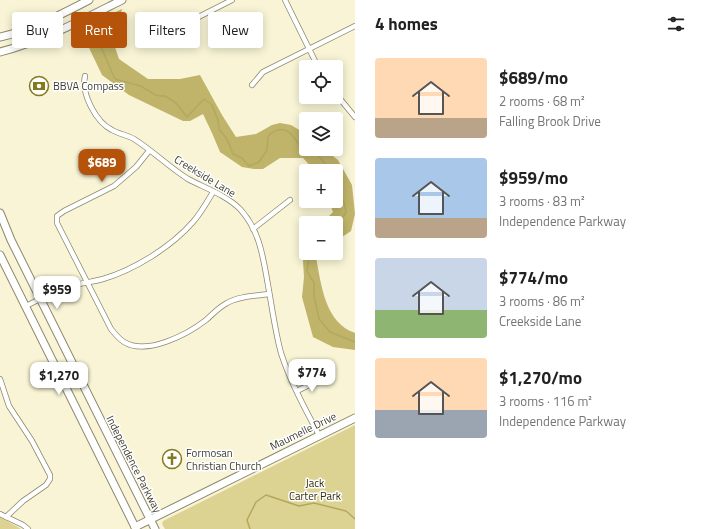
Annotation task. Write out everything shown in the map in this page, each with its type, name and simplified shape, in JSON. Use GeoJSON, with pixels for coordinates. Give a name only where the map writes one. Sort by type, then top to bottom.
{"type":"FeatureCollection","features":[{"type":"Feature","properties":{"kind":"main road"},"geometry":{"type":"LineString","coordinates":[[63,13],[89,0]]}},
{"type":"Feature","properties":{"kind":"main road"},"geometry":{"type":"LineString","coordinates":[[63,29],[122,0]]}},
{"type":"Feature","properties":{"kind":"main road"},"geometry":{"type":"LineString","coordinates":[[0,37],[12,34]]}},
{"type":"Feature","properties":{"kind":"main road"},"geometry":{"type":"LineString","coordinates":[[0,52],[16,48]]}},
{"type":"Feature","properties":{"kind":"main road","name":"Independence Parkway"},"geometry":{"type":"LineString","coordinates":[[0,213],[11,240],[155,529]]}},
{"type":"Feature","properties":{"kind":"main road"},"geometry":{"type":"LineString","coordinates":[[0,255],[135,528]]}},
{"type":"Feature","properties":{"kind":"main road","name":"Maumelle Drive"},"geometry":{"type":"LineString","coordinates":[[135,528],[355,418]]}},
{"type":"Feature","properties":{"kind":"street"},"geometry":{"type":"LineString","coordinates":[[200,16],[232,0]]}},
{"type":"Feature","properties":{"kind":"street"},"geometry":{"type":"LineString","coordinates":[[285,0],[315,60]]}},
{"type":"Feature","properties":{"kind":"street"},"geometry":{"type":"LineString","coordinates":[[252,85],[263,72],[355,26]]}},
{"type":"Feature","properties":{"kind":"street","name":"Creekside Lane"},"geometry":{"type":"LineString","coordinates":[[86,76],[84,83],[87,97],[100,120],[113,131],[134,139],[187,178],[226,199],[240,209],[253,228],[262,252],[269,294],[282,354],[297,391],[319,435]]}},
{"type":"Feature","properties":{"kind":"street"},"geometry":{"type":"LineString","coordinates":[[343,102],[355,116]]}},
{"type":"Feature","properties":{"kind":"street"},"geometry":{"type":"LineString","coordinates":[[149,151],[136,167],[114,186],[57,216],[57,223],[111,329],[124,342],[135,346],[154,345],[171,341],[193,329],[208,319],[216,310],[229,302],[269,294]]}},
{"type":"Feature","properties":{"kind":"street"},"geometry":{"type":"LineString","coordinates":[[26,306],[59,290],[86,282],[103,279],[153,255],[180,235],[193,222],[213,192]]}},
{"type":"Feature","properties":{"kind":"street"},"geometry":{"type":"LineString","coordinates":[[253,228],[290,200]]}},
{"type":"Feature","properties":{"kind":"street"},"geometry":{"type":"LineString","coordinates":[[0,379],[9,406],[32,441],[50,475],[50,479],[46,486],[23,502],[6,517]]}},
{"type":"Feature","properties":{"kind":"street"},"geometry":{"type":"LineString","coordinates":[[297,391],[318,380]]}},
{"type":"Feature","properties":{"kind":"street"},"geometry":{"type":"LineString","coordinates":[[0,514],[28,529]]}},
{"type":"Feature","properties":{"kind":"green space","name":"Jack Carter Park"},"geometry":{"type":"Polygon","coordinates":[[[355,425],[355,529],[165,529],[162,524],[163,521],[355,425]]]}},
{"type":"Feature","properties":{"kind":"green space"},"geometry":{"type":"Polygon","coordinates":[[[0,517],[21,529],[0,529],[0,517]]]}},
{"type":"Feature","properties":{"kind":"shaded area"},"geometry":{"type":"Polygon","coordinates":[[[89,48],[115,48],[119,59],[148,79],[180,79],[200,75],[236,137],[256,134],[272,125],[280,123],[291,125],[299,130],[299,156],[333,156],[340,164],[309,164],[303,158],[280,158],[263,169],[242,167],[220,152],[203,114],[190,121],[183,121],[129,95],[102,75],[89,48]]]}},
{"type":"Feature","properties":{"kind":"shaded area"},"geometry":{"type":"Polygon","coordinates":[[[343,169],[352,185],[355,214],[351,231],[343,236],[343,216],[329,216],[333,212],[332,208],[343,208],[343,169]]]}},
{"type":"Feature","properties":{"kind":"shaded area"},"geometry":{"type":"Polygon","coordinates":[[[303,260],[317,260],[326,301],[337,321],[345,328],[355,333],[355,350],[333,347],[313,337],[302,297],[304,277],[303,260]]]}},
{"type":"Feature","properties":{"kind":"waterway"},"geometry":{"type":"LineString","coordinates":[[101,48],[115,79],[140,86],[157,95],[165,96],[176,103],[187,117],[204,99],[212,105],[218,120],[219,129],[227,139],[233,154],[242,158],[249,166],[259,162],[267,150],[268,136],[273,132],[282,129],[286,130],[293,136],[299,145]]}},
{"type":"Feature","properties":{"kind":"waterway"},"geometry":{"type":"LineString","coordinates":[[319,156],[325,164]]}},
{"type":"Feature","properties":{"kind":"waterway"},"geometry":{"type":"LineString","coordinates":[[343,201],[346,212],[343,217]]}},
{"type":"Feature","properties":{"kind":"waterway"},"geometry":{"type":"LineString","coordinates":[[309,260],[307,271],[314,283],[314,296],[319,319],[330,332],[355,342]]}},
{"type":"Feature","properties":{"kind":"waterway"},"geometry":{"type":"LineString","coordinates":[[250,529],[247,520],[256,502],[266,495],[299,506],[314,503],[346,511],[355,519]]}},
{"type":"Feature","properties":{"kind":"place","name":"BBVA Compass"},"geometry":{"type":"Point","coordinates":[39,86]}},
{"type":"Feature","properties":{"kind":"place","name":"Formosan Christian Church"},"geometry":{"type":"Point","coordinates":[172,459]}}]}
